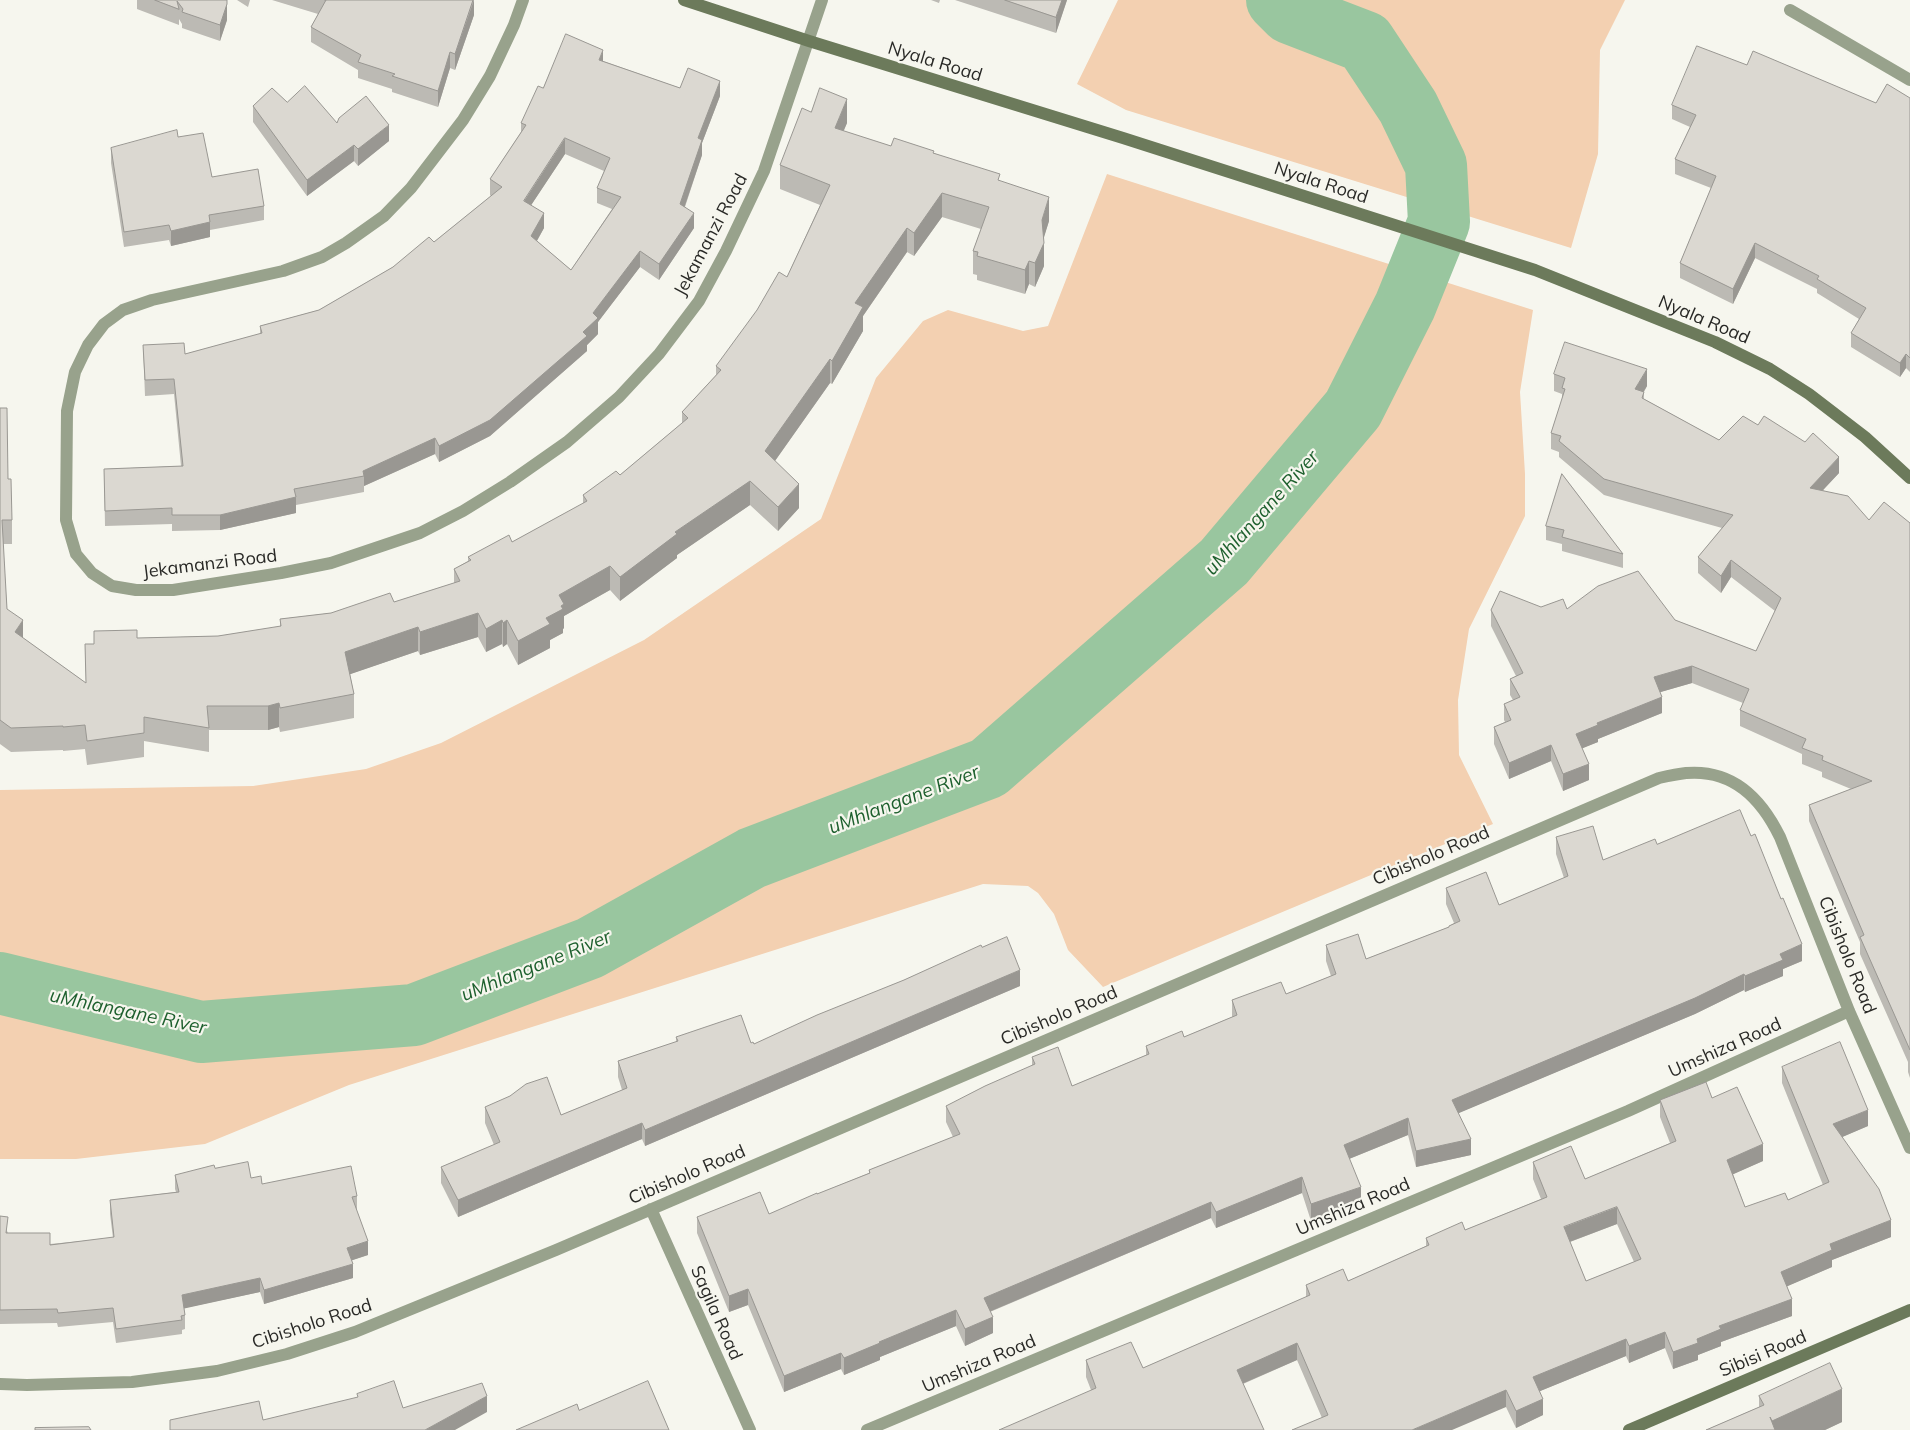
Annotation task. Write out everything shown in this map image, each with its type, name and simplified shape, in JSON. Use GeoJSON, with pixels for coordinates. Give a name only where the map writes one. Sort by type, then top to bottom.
{"type":"FeatureCollection","features":[{"type":"Feature","properties":{"kind":"street","name":"Jekamanzi Road"},"geometry":{"type":"LineString","coordinates":[[524,0],[490,76],[463,120],[411,188],[384,216],[322,257],[283,271],[152,300],[123,310],[104,324],[88,345],[75,372],[67,410],[66,520],[76,554],[92,573],[112,586],[136,590],[173,590],[332,563],[429,528],[510,482],[567,442],[619,396],[659,354],[699,301],[726,251],[764,171],[822,0]]}},
{"type":"Feature","properties":{"kind":"street","name":"Nyala Road"},"geometry":{"type":"LineString","coordinates":[[684,0],[808,41],[1123,138],[1535,270],[1716,342],[1770,369],[1809,394],[1865,437],[1910,478]]}},
{"type":"Feature","properties":{"kind":"street"},"geometry":{"type":"LineString","coordinates":[[1790,10],[1910,80]]}},
{"type":"Feature","properties":{"kind":"street","name":"Cibisholo Road"},"geometry":{"type":"LineString","coordinates":[[0,1384],[132,1382],[217,1371],[287,1354],[355,1332],[651,1210],[1659,778],[1686,773],[1711,774],[1734,782],[1754,796],[1770,815],[1850,1011],[1910,1148]]}},
{"type":"Feature","properties":{"kind":"street","name":"Umshiza Road"},"geometry":{"type":"LineString","coordinates":[[867,1430],[1628,1111],[1850,1011]]}},
{"type":"Feature","properties":{"kind":"street","name":"Sagila Road"},"geometry":{"type":"LineString","coordinates":[[651,1210],[750,1430]]}},
{"type":"Feature","properties":{"kind":"street","name":"Sibisi Road"},"geometry":{"type":"LineString","coordinates":[[1629,1430],[1910,1310]]}},
{"type":"Feature","properties":{"kind":"shaded area"},"geometry":{"type":"Polygon","coordinates":[[[1118,0],[1625,0],[1600,50],[1598,154],[1571,248],[1126,110],[1077,84],[1118,0]]]}},
{"type":"Feature","properties":{"kind":"shaded area"},"geometry":{"type":"Polygon","coordinates":[[[1107,174],[1533,310],[1520,392],[1525,474],[1525,516],[1469,629],[1458,700],[1459,755],[1493,824],[1103,987],[1068,950],[1054,914],[1038,893],[1028,886],[983,884],[349,1085],[205,1144],[76,1159],[0,1159],[0,790],[253,786],[366,769],[441,743],[644,640],[821,519],[876,378],[923,321],[948,310],[1023,331],[1048,326],[1107,174]]]}},
{"type":"Feature","properties":{"kind":"building"},"geometry":{"type":"Polygon","coordinates":[[[155,0],[227,0],[227,4],[220,25],[182,12],[183,9],[177,1],[179,9],[155,0]]]}},
{"type":"Feature","properties":{"kind":"building"},"geometry":{"type":"Polygon","coordinates":[[[326,0],[473,0],[455,54],[450,52],[438,91],[392,76],[395,74],[358,62],[361,55],[311,27],[326,0]]]}},
{"type":"Feature","properties":{"kind":"building"},"geometry":{"type":"Polygon","coordinates":[[[1005,0],[1062,0],[1056,17],[1005,0]]]}},
{"type":"Feature","properties":{"kind":"building"},"geometry":{"type":"Polygon","coordinates":[[[566,34],[603,50],[599,60],[680,88],[688,68],[720,81],[698,138],[702,140],[680,204],[694,213],[659,264],[640,251],[593,313],[598,318],[583,332],[587,336],[490,420],[439,446],[435,438],[363,471],[364,476],[294,489],[296,497],[220,515],[172,515],[172,508],[105,511],[104,469],[183,466],[174,379],[145,380],[143,345],[184,343],[185,354],[262,333],[260,326],[319,310],[393,267],[429,237],[434,242],[502,187],[490,179],[526,125],[521,123],[538,86],[543,88],[566,34]],[[565,138],[524,201],[544,213],[531,236],[571,270],[621,197],[597,188],[610,158],[565,138]]]}},
{"type":"Feature","properties":{"kind":"building"},"geometry":{"type":"Polygon","coordinates":[[[1697,46],[1747,65],[1753,51],[1876,103],[1887,84],[1910,98],[1910,358],[1906,354],[1900,363],[1851,333],[1866,308],[1817,279],[1819,276],[1755,243],[1733,289],[1680,263],[1716,176],[1675,159],[1696,115],[1672,105],[1697,46]]]}},
{"type":"Feature","properties":{"kind":"building"},"geometry":{"type":"Polygon","coordinates":[[[305,86],[337,123],[339,118],[366,96],[389,125],[358,149],[354,145],[307,180],[253,106],[272,88],[287,102],[305,86]]]}},
{"type":"Feature","properties":{"kind":"building"},"geometry":{"type":"Polygon","coordinates":[[[820,88],[847,99],[835,128],[891,146],[894,138],[934,151],[933,153],[1000,174],[998,180],[1049,197],[1042,220],[1044,243],[1035,263],[1029,261],[1025,270],[977,256],[978,252],[973,251],[989,207],[942,193],[914,233],[907,228],[855,303],[863,307],[832,361],[830,359],[765,451],[799,484],[778,507],[750,481],[675,532],[677,534],[620,577],[610,566],[559,595],[564,604],[561,606],[563,609],[546,618],[550,624],[518,641],[507,620],[503,623],[502,620],[486,629],[478,613],[420,632],[418,627],[345,652],[354,694],[280,708],[279,703],[268,706],[207,706],[209,728],[144,717],[144,733],[87,741],[85,725],[11,728],[0,720],[0,408],[7,408],[8,479],[11,479],[12,520],[2,520],[7,609],[23,620],[15,632],[86,683],[85,644],[94,644],[94,631],[137,630],[137,638],[218,636],[281,626],[280,619],[331,613],[390,593],[394,602],[460,581],[454,569],[471,560],[468,557],[509,535],[512,542],[587,501],[583,495],[616,471],[620,475],[688,418],[682,412],[721,370],[716,366],[757,310],[779,272],[787,277],[830,185],[780,165],[802,108],[811,112],[820,88]]]}},
{"type":"Feature","properties":{"kind":"building"},"geometry":{"type":"Polygon","coordinates":[[[177,130],[178,137],[203,133],[212,177],[258,169],[264,206],[209,215],[210,222],[171,231],[169,225],[124,232],[111,148],[177,130]]]}},
{"type":"Feature","properties":{"kind":"building"},"geometry":{"type":"Polygon","coordinates":[[[1565,342],[1647,369],[1635,389],[1644,392],[1642,398],[1719,440],[1743,416],[1758,425],[1764,416],[1805,442],[1813,433],[1839,457],[1810,488],[1848,496],[1869,520],[1884,502],[1910,523],[1910,1050],[1860,937],[1864,935],[1809,805],[1872,781],[1822,760],[1823,756],[1802,748],[1806,739],[1740,710],[1749,689],[1692,666],[1654,677],[1662,697],[1597,723],[1598,725],[1576,734],[1589,764],[1563,774],[1551,745],[1509,763],[1494,727],[1511,720],[1504,704],[1520,697],[1510,679],[1523,673],[1491,610],[1500,591],[1541,607],[1563,599],[1567,609],[1598,586],[1638,571],[1675,620],[1756,651],[1781,598],[1731,560],[1721,576],[1698,557],[1733,515],[1604,479],[1559,441],[1561,436],[1551,433],[1565,389],[1562,388],[1565,378],[1554,374],[1565,342]]]}},
{"type":"Feature","properties":{"kind":"building"},"geometry":{"type":"Polygon","coordinates":[[[1562,474],[1623,554],[1562,537],[1564,530],[1546,526],[1562,474]]]}},
{"type":"Feature","properties":{"kind":"building"},"geometry":{"type":"Polygon","coordinates":[[[1740,810],[1751,836],[1755,834],[1781,899],[1783,898],[1802,944],[1780,954],[1783,960],[1745,976],[1744,974],[1695,998],[1452,1100],[1471,1139],[1416,1151],[1408,1118],[1344,1145],[1361,1187],[1311,1204],[1302,1177],[1216,1212],[1211,1202],[984,1298],[993,1317],[965,1329],[956,1310],[844,1358],[841,1353],[784,1376],[748,1289],[729,1296],[697,1217],[760,1192],[769,1214],[870,1173],[869,1170],[960,1134],[946,1106],[1035,1064],[1032,1057],[1058,1047],[1072,1086],[1149,1054],[1146,1046],[1182,1031],[1184,1037],[1237,1015],[1232,1000],[1281,982],[1286,994],[1336,974],[1326,945],[1358,934],[1366,959],[1449,927],[1460,921],[1446,888],[1486,872],[1499,905],[1568,876],[1556,837],[1593,826],[1603,860],[1655,839],[1657,844],[1740,810]]]}},
{"type":"Feature","properties":{"kind":"building"},"geometry":{"type":"Polygon","coordinates":[[[1007,937],[1020,970],[645,1130],[642,1123],[458,1200],[441,1167],[500,1142],[485,1107],[510,1096],[526,1084],[547,1077],[561,1115],[627,1088],[618,1061],[678,1041],[676,1037],[741,1015],[751,1043],[753,1042],[754,1044],[981,945],[982,947],[1007,937]]]}},
{"type":"Feature","properties":{"kind":"building"},"geometry":{"type":"Polygon","coordinates":[[[1840,1042],[1868,1110],[1833,1124],[1879,1189],[1891,1220],[1830,1244],[1832,1250],[1781,1272],[1792,1299],[1719,1326],[1721,1329],[1697,1339],[1698,1343],[1673,1352],[1665,1332],[1629,1346],[1626,1339],[1533,1377],[1543,1399],[1516,1411],[1506,1390],[1412,1430],[1292,1430],[1328,1415],[1297,1343],[1237,1370],[1264,1430],[999,1430],[1096,1388],[1086,1360],[1131,1342],[1143,1368],[1310,1295],[1306,1285],[1343,1269],[1348,1281],[1429,1245],[1426,1238],[1462,1222],[1465,1230],[1547,1197],[1533,1162],[1571,1146],[1585,1179],[1676,1141],[1660,1100],[1706,1082],[1712,1098],[1737,1087],[1763,1144],[1727,1160],[1745,1207],[1785,1193],[1788,1200],[1829,1182],[1782,1067],[1840,1042]],[[1617,1207],[1564,1227],[1586,1281],[1641,1259],[1617,1207]]]}},
{"type":"Feature","properties":{"kind":"building"},"geometry":{"type":"Polygon","coordinates":[[[248,1162],[251,1178],[261,1176],[262,1184],[351,1166],[357,1196],[352,1197],[368,1241],[347,1248],[353,1264],[264,1290],[260,1278],[182,1295],[185,1315],[181,1316],[182,1320],[116,1329],[113,1308],[58,1313],[57,1309],[0,1310],[0,1216],[8,1217],[6,1233],[50,1233],[50,1245],[114,1237],[110,1200],[179,1192],[175,1175],[214,1165],[215,1168],[248,1162]]]}},
{"type":"Feature","properties":{"kind":"building"},"geometry":{"type":"Polygon","coordinates":[[[1830,1363],[1842,1389],[1772,1421],[1770,1417],[1775,1430],[1706,1430],[1764,1405],[1759,1396],[1830,1363]]]}},
{"type":"Feature","properties":{"kind":"building"},"geometry":{"type":"Polygon","coordinates":[[[394,1381],[403,1408],[482,1383],[487,1396],[425,1430],[170,1430],[170,1420],[259,1401],[263,1420],[358,1397],[357,1394],[394,1381]]]}},
{"type":"Feature","properties":{"kind":"building"},"geometry":{"type":"Polygon","coordinates":[[[648,1381],[669,1430],[516,1430],[577,1404],[579,1410],[648,1381]]]}},
{"type":"Feature","properties":{"kind":"building"},"geometry":{"type":"Polygon","coordinates":[[[89,1427],[91,1430],[35,1430],[35,1428],[89,1427]]]}},
{"type":"Feature","properties":{"kind":"waterway","name":"uMhlangane River"},"geometry":{"type":"LineString","coordinates":[[0,983],[201,1032],[414,1015],[590,948],[752,858],[988,768],[1224,562],[1353,409],[1405,306],[1439,222],[1436,165],[1408,107],[1365,42],[1290,13],[1277,0]]}}]}
